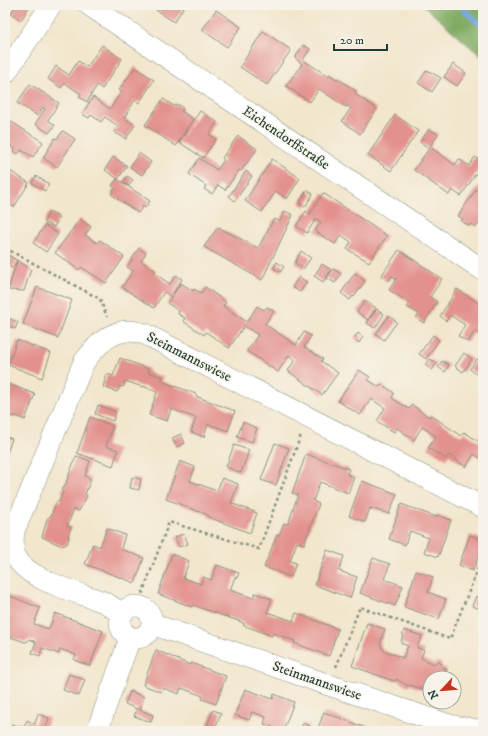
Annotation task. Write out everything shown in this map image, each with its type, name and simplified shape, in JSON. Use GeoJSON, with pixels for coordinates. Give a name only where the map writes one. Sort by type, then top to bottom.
{"type":"FeatureCollection","features":[{"type":"Feature","properties":{"kind":"street"},"geometry":{"type":"LineString","coordinates":[[5,74],[51,5]]}},
{"type":"Feature","properties":{"kind":"street","name":"Eichendorffstraße"},"geometry":{"type":"LineString","coordinates":[[89,5],[483,270]]}},
{"type":"Feature","properties":{"kind":"street","name":"Steinmannswiese"},"geometry":{"type":"LineString","coordinates":[[483,507],[146,334],[129,331],[113,335],[97,345],[84,362],[14,531],[10,558],[35,576],[108,604],[130,610],[144,608],[149,612],[152,618],[152,624],[449,725],[483,731]]}},
{"type":"Feature","properties":{"kind":"street"},"geometry":{"type":"LineString","coordinates":[[130,610],[119,621],[120,628],[124,634],[130,638],[142,637],[150,630],[152,624]]}},
{"type":"Feature","properties":{"kind":"street"},"geometry":{"type":"LineString","coordinates":[[97,731],[130,638]]}},
{"type":"Feature","properties":{"kind":"path"},"geometry":{"type":"LineString","coordinates":[[5,248],[100,299],[113,335]]}},
{"type":"Feature","properties":{"kind":"path"},"geometry":{"type":"LineString","coordinates":[[130,610],[169,522],[258,548],[308,418]]}},
{"type":"Feature","properties":{"kind":"path"},"geometry":{"type":"LineString","coordinates":[[329,685],[360,607],[450,638],[483,556]]}},
{"type":"Feature","properties":{"kind":"green space"},"geometry":{"type":"Polygon","coordinates":[[[423,5],[483,5],[483,58],[423,5]]]}},
{"type":"Feature","properties":{"kind":"building"},"geometry":{"type":"Polygon","coordinates":[[[16,5],[30,5],[21,20],[11,13],[16,5]]]}},
{"type":"Feature","properties":{"kind":"building"},"geometry":{"type":"Polygon","coordinates":[[[160,5],[185,5],[174,22],[156,10],[160,5]]]}},
{"type":"Feature","properties":{"kind":"building"},"geometry":{"type":"Polygon","coordinates":[[[216,10],[241,27],[227,47],[202,30],[216,10]]]}},
{"type":"Feature","properties":{"kind":"building"},"geometry":{"type":"Polygon","coordinates":[[[263,31],[291,50],[267,85],[240,67],[263,31]]]}},
{"type":"Feature","properties":{"kind":"building"},"geometry":{"type":"Polygon","coordinates":[[[102,45],[122,59],[102,89],[97,85],[87,102],[79,97],[81,94],[65,83],[61,88],[48,79],[56,66],[69,75],[78,61],[87,67],[102,45]]]}},
{"type":"Feature","properties":{"kind":"building"},"geometry":{"type":"Polygon","coordinates":[[[303,45],[310,49],[303,60],[328,76],[329,74],[336,79],[337,78],[356,91],[355,94],[377,109],[360,134],[342,121],[351,108],[346,107],[319,89],[310,102],[286,86],[302,64],[295,58],[303,45]]]}},
{"type":"Feature","properties":{"kind":"building"},"geometry":{"type":"Polygon","coordinates":[[[453,64],[466,73],[457,86],[444,77],[453,64]]]}},
{"type":"Feature","properties":{"kind":"building"},"geometry":{"type":"Polygon","coordinates":[[[135,67],[154,80],[139,103],[135,100],[124,118],[135,125],[126,139],[114,132],[118,126],[105,117],[101,122],[91,115],[89,118],[82,114],[93,97],[110,109],[122,91],[119,90],[135,67]]]}},
{"type":"Feature","properties":{"kind":"building"},"geometry":{"type":"Polygon","coordinates":[[[427,70],[441,78],[432,92],[418,83],[427,70]]]}},
{"type":"Feature","properties":{"kind":"building"},"geometry":{"type":"Polygon","coordinates":[[[30,84],[59,103],[48,120],[55,125],[49,133],[35,124],[45,109],[43,107],[38,116],[17,103],[30,84]]]}},
{"type":"Feature","properties":{"kind":"building"},"geometry":{"type":"Polygon","coordinates":[[[163,99],[174,106],[180,105],[183,109],[181,111],[193,119],[176,146],[145,125],[163,99]]]}},
{"type":"Feature","properties":{"kind":"building"},"geometry":{"type":"Polygon","coordinates":[[[200,111],[217,122],[209,134],[216,139],[203,158],[179,142],[200,111]]]}},
{"type":"Feature","properties":{"kind":"building"},"geometry":{"type":"Polygon","coordinates":[[[395,115],[418,131],[391,171],[368,155],[395,115]]]}},
{"type":"Feature","properties":{"kind":"building"},"geometry":{"type":"Polygon","coordinates":[[[7,119],[43,142],[33,157],[21,150],[18,154],[14,151],[15,149],[5,142],[5,121],[7,119]]]}},
{"type":"Feature","properties":{"kind":"building"},"geometry":{"type":"Polygon","coordinates":[[[429,129],[438,134],[429,148],[420,142],[429,129]]]}},
{"type":"Feature","properties":{"kind":"building"},"geometry":{"type":"Polygon","coordinates":[[[63,131],[75,139],[57,167],[43,158],[55,138],[57,139],[63,131]]]}},
{"type":"Feature","properties":{"kind":"building"},"geometry":{"type":"Polygon","coordinates":[[[238,136],[257,149],[241,171],[239,170],[225,190],[218,185],[212,194],[204,189],[206,186],[189,174],[199,158],[217,170],[224,160],[222,158],[238,136]]]}},
{"type":"Feature","properties":{"kind":"building"},"geometry":{"type":"Polygon","coordinates":[[[430,147],[455,165],[459,159],[469,166],[475,157],[483,163],[461,196],[452,190],[449,195],[414,170],[430,147]]]}},
{"type":"Feature","properties":{"kind":"building"},"geometry":{"type":"Polygon","coordinates":[[[139,153],[151,162],[142,175],[130,167],[139,153]]]}},
{"type":"Feature","properties":{"kind":"building"},"geometry":{"type":"Polygon","coordinates":[[[113,157],[127,166],[118,179],[105,170],[113,157]]]}},
{"type":"Feature","properties":{"kind":"building"},"geometry":{"type":"Polygon","coordinates":[[[272,159],[300,178],[287,199],[276,191],[262,212],[245,201],[272,159]]]}},
{"type":"Feature","properties":{"kind":"building"},"geometry":{"type":"Polygon","coordinates":[[[5,166],[7,169],[29,183],[14,207],[5,203],[5,166]]]}},
{"type":"Feature","properties":{"kind":"building"},"geometry":{"type":"Polygon","coordinates":[[[246,171],[252,176],[235,201],[229,196],[246,171]]]}},
{"type":"Feature","properties":{"kind":"building"},"geometry":{"type":"Polygon","coordinates":[[[36,176],[49,184],[45,191],[32,183],[36,176]]]}},
{"type":"Feature","properties":{"kind":"building"},"geometry":{"type":"Polygon","coordinates":[[[127,176],[133,180],[129,186],[123,182],[127,176]]]}},
{"type":"Feature","properties":{"kind":"building"},"geometry":{"type":"Polygon","coordinates":[[[117,179],[150,201],[145,208],[143,206],[138,213],[111,194],[115,188],[112,186],[117,179]]]}},
{"type":"Feature","properties":{"kind":"building"},"geometry":{"type":"Polygon","coordinates":[[[482,181],[483,218],[476,227],[471,224],[470,226],[461,221],[463,219],[458,216],[482,181]]]}},
{"type":"Feature","properties":{"kind":"building"},"geometry":{"type":"Polygon","coordinates":[[[307,190],[313,194],[305,207],[299,203],[307,190]]]}},
{"type":"Feature","properties":{"kind":"building"},"geometry":{"type":"Polygon","coordinates":[[[323,193],[387,236],[369,262],[347,249],[351,242],[341,235],[335,244],[315,231],[321,222],[316,219],[307,233],[296,226],[306,211],[310,214],[323,193]]]}},
{"type":"Feature","properties":{"kind":"building"},"geometry":{"type":"Polygon","coordinates":[[[285,211],[293,215],[262,280],[204,247],[218,227],[258,248],[274,219],[280,221],[285,211]]]}},
{"type":"Feature","properties":{"kind":"building"},"geometry":{"type":"Polygon","coordinates":[[[49,212],[59,217],[54,227],[44,222],[49,212]]]}},
{"type":"Feature","properties":{"kind":"building"},"geometry":{"type":"Polygon","coordinates":[[[80,219],[91,227],[85,235],[97,243],[100,240],[124,257],[106,283],[81,267],[79,270],[55,253],[80,219]]]}},
{"type":"Feature","properties":{"kind":"building"},"geometry":{"type":"Polygon","coordinates":[[[45,225],[58,234],[46,252],[33,243],[45,225]]]}},
{"type":"Feature","properties":{"kind":"building"},"geometry":{"type":"Polygon","coordinates":[[[139,248],[146,253],[141,261],[156,271],[154,273],[170,284],[176,275],[182,279],[171,297],[164,292],[154,308],[122,287],[133,271],[127,267],[139,248]]]}},
{"type":"Feature","properties":{"kind":"building"},"geometry":{"type":"Polygon","coordinates":[[[399,250],[442,279],[430,297],[437,302],[424,323],[416,318],[419,314],[407,307],[410,303],[389,290],[396,279],[392,276],[388,281],[381,276],[399,250]]]}},
{"type":"Feature","properties":{"kind":"building"},"geometry":{"type":"Polygon","coordinates":[[[301,251],[311,258],[303,269],[295,263],[301,251]]]}},
{"type":"Feature","properties":{"kind":"building"},"geometry":{"type":"Polygon","coordinates":[[[5,253],[31,269],[24,291],[8,290],[17,261],[12,268],[5,264],[5,253]]]}},
{"type":"Feature","properties":{"kind":"building"},"geometry":{"type":"Polygon","coordinates":[[[277,262],[284,267],[280,272],[273,268],[277,262]]]}},
{"type":"Feature","properties":{"kind":"building"},"geometry":{"type":"Polygon","coordinates":[[[322,264],[331,270],[323,282],[314,276],[322,264]]]}},
{"type":"Feature","properties":{"kind":"building"},"geometry":{"type":"Polygon","coordinates":[[[333,269],[341,274],[335,283],[327,278],[333,269]]]}},
{"type":"Feature","properties":{"kind":"building"},"geometry":{"type":"Polygon","coordinates":[[[355,273],[365,281],[354,297],[353,296],[350,300],[341,293],[355,273]]]}},
{"type":"Feature","properties":{"kind":"building"},"geometry":{"type":"Polygon","coordinates":[[[299,277],[307,282],[300,292],[292,287],[299,277]]]}},
{"type":"Feature","properties":{"kind":"building"},"geometry":{"type":"Polygon","coordinates":[[[181,283],[193,291],[194,289],[201,293],[205,287],[226,302],[223,306],[247,322],[257,306],[264,310],[267,307],[274,311],[265,324],[296,345],[304,332],[311,336],[304,347],[323,359],[321,361],[338,373],[322,395],[288,371],[295,360],[289,355],[278,372],[247,351],[258,335],[244,326],[229,348],[206,332],[204,335],[183,321],[185,318],[178,314],[179,311],[167,303],[181,283]]]}},
{"type":"Feature","properties":{"kind":"building"},"geometry":{"type":"Polygon","coordinates":[[[37,287],[72,300],[58,338],[23,324],[37,287]]]}},
{"type":"Feature","properties":{"kind":"building"},"geometry":{"type":"Polygon","coordinates":[[[457,289],[483,306],[483,337],[475,331],[468,342],[458,336],[465,325],[450,315],[446,321],[440,316],[457,289]]]}},
{"type":"Feature","properties":{"kind":"building"},"geometry":{"type":"Polygon","coordinates":[[[365,301],[376,308],[368,320],[357,312],[365,301]]]}},
{"type":"Feature","properties":{"kind":"building"},"geometry":{"type":"Polygon","coordinates":[[[377,309],[384,314],[375,328],[367,323],[377,309]]]}},
{"type":"Feature","properties":{"kind":"building"},"geometry":{"type":"Polygon","coordinates":[[[389,316],[397,322],[384,340],[376,334],[389,316]]]}},
{"type":"Feature","properties":{"kind":"building"},"geometry":{"type":"Polygon","coordinates":[[[5,317],[18,322],[15,329],[5,325],[5,317]]]}},
{"type":"Feature","properties":{"kind":"building"},"geometry":{"type":"Polygon","coordinates":[[[358,333],[363,337],[359,343],[354,338],[358,333]]]}},
{"type":"Feature","properties":{"kind":"building"},"geometry":{"type":"Polygon","coordinates":[[[433,335],[439,340],[426,359],[419,354],[433,335]]]}},
{"type":"Feature","properties":{"kind":"building"},"geometry":{"type":"Polygon","coordinates":[[[17,340],[51,353],[42,378],[8,365],[17,340]]]}},
{"type":"Feature","properties":{"kind":"building"},"geometry":{"type":"Polygon","coordinates":[[[464,353],[472,359],[463,372],[455,366],[464,353]]]}},
{"type":"Feature","properties":{"kind":"building"},"geometry":{"type":"Polygon","coordinates":[[[120,358],[149,369],[148,372],[163,377],[161,381],[235,411],[228,431],[208,424],[204,437],[191,432],[196,418],[171,409],[167,421],[149,415],[157,392],[143,386],[125,381],[123,387],[120,386],[117,392],[103,387],[107,374],[113,376],[120,358]]]}},
{"type":"Feature","properties":{"kind":"building"},"geometry":{"type":"Polygon","coordinates":[[[430,359],[437,363],[432,370],[425,365],[430,359]]]}},
{"type":"Feature","properties":{"kind":"building"},"geometry":{"type":"Polygon","coordinates":[[[477,359],[483,364],[476,374],[470,369],[477,359]]]}},
{"type":"Feature","properties":{"kind":"building"},"geometry":{"type":"Polygon","coordinates":[[[442,361],[449,365],[445,372],[438,367],[442,361]]]}},
{"type":"Feature","properties":{"kind":"building"},"geometry":{"type":"Polygon","coordinates":[[[359,370],[370,377],[368,380],[379,387],[381,384],[394,393],[392,398],[409,409],[412,405],[429,417],[431,415],[461,436],[464,432],[481,443],[483,441],[483,460],[474,454],[466,467],[449,455],[446,459],[428,448],[436,436],[422,427],[414,440],[397,428],[394,432],[377,421],[385,408],[371,399],[360,415],[338,401],[359,370]]]}},
{"type":"Feature","properties":{"kind":"building"},"geometry":{"type":"Polygon","coordinates":[[[5,383],[35,394],[25,420],[5,413],[5,383]]]}},
{"type":"Feature","properties":{"kind":"building"},"geometry":{"type":"Polygon","coordinates":[[[98,405],[116,412],[113,421],[95,414],[98,405]]]}},
{"type":"Feature","properties":{"kind":"building"},"geometry":{"type":"Polygon","coordinates":[[[90,417],[113,426],[106,446],[118,450],[113,466],[77,453],[90,417]]]}},
{"type":"Feature","properties":{"kind":"building"},"geometry":{"type":"Polygon","coordinates":[[[243,422],[257,428],[252,442],[237,437],[243,422]]]}},
{"type":"Feature","properties":{"kind":"building"},"geometry":{"type":"Polygon","coordinates":[[[181,434],[185,443],[177,447],[172,438],[181,434]]]}},
{"type":"Feature","properties":{"kind":"building"},"geometry":{"type":"Polygon","coordinates":[[[5,436],[12,439],[5,459],[5,436]]]}},
{"type":"Feature","properties":{"kind":"building"},"geometry":{"type":"Polygon","coordinates":[[[275,443],[289,448],[276,485],[261,480],[275,443]]]}},
{"type":"Feature","properties":{"kind":"building"},"geometry":{"type":"Polygon","coordinates":[[[234,445],[249,450],[241,473],[226,467],[234,445]]]}},
{"type":"Feature","properties":{"kind":"building"},"geometry":{"type":"Polygon","coordinates":[[[306,454],[349,469],[347,474],[354,477],[348,493],[320,482],[313,501],[319,504],[304,544],[297,542],[290,561],[296,563],[291,577],[264,567],[277,535],[279,535],[284,523],[288,524],[298,495],[292,493],[306,454]]]}},
{"type":"Feature","properties":{"kind":"building"},"geometry":{"type":"Polygon","coordinates":[[[76,456],[90,461],[85,476],[91,479],[85,494],[87,496],[84,502],[79,511],[74,509],[67,526],[71,527],[67,544],[62,546],[42,537],[47,519],[51,516],[57,501],[59,502],[63,492],[61,489],[64,488],[76,456]]]}},
{"type":"Feature","properties":{"kind":"building"},"geometry":{"type":"Polygon","coordinates":[[[180,461],[195,467],[190,481],[217,491],[222,478],[238,484],[231,503],[257,513],[250,533],[166,499],[180,461]]]}},
{"type":"Feature","properties":{"kind":"building"},"geometry":{"type":"Polygon","coordinates":[[[132,477],[141,479],[139,490],[130,488],[132,477]]]}},
{"type":"Feature","properties":{"kind":"building"},"geometry":{"type":"Polygon","coordinates":[[[362,481],[397,494],[389,514],[370,508],[365,522],[349,516],[362,481]]]}},
{"type":"Feature","properties":{"kind":"building"},"geometry":{"type":"Polygon","coordinates":[[[401,504],[436,517],[437,515],[451,520],[438,557],[424,552],[429,538],[410,531],[405,545],[389,539],[401,504]]]}},
{"type":"Feature","properties":{"kind":"building"},"geometry":{"type":"Polygon","coordinates":[[[107,528],[125,535],[121,549],[144,558],[135,583],[85,564],[93,544],[100,547],[107,528]]]}},
{"type":"Feature","properties":{"kind":"building"},"geometry":{"type":"Polygon","coordinates":[[[184,534],[188,544],[179,547],[175,537],[184,534]]]}},
{"type":"Feature","properties":{"kind":"building"},"geometry":{"type":"Polygon","coordinates":[[[470,535],[483,540],[483,544],[473,571],[459,565],[470,535]]]}},
{"type":"Feature","properties":{"kind":"building"},"geometry":{"type":"Polygon","coordinates":[[[327,550],[344,556],[339,571],[357,577],[350,598],[315,585],[327,550]]]}},
{"type":"Feature","properties":{"kind":"building"},"geometry":{"type":"Polygon","coordinates":[[[172,554],[189,561],[183,578],[201,584],[203,577],[211,580],[217,565],[239,573],[237,578],[235,577],[230,590],[253,598],[255,593],[272,599],[267,612],[293,621],[296,613],[338,629],[329,656],[294,643],[295,641],[287,638],[273,633],[272,636],[243,625],[244,623],[193,605],[192,607],[158,594],[172,554]]]}},
{"type":"Feature","properties":{"kind":"building"},"geometry":{"type":"Polygon","coordinates":[[[373,558],[390,564],[384,579],[403,586],[395,606],[360,593],[373,558]]]}},
{"type":"Feature","properties":{"kind":"building"},"geometry":{"type":"Polygon","coordinates":[[[416,571],[433,577],[428,592],[446,599],[439,619],[404,607],[416,571]]]}},
{"type":"Feature","properties":{"kind":"building"},"geometry":{"type":"Polygon","coordinates":[[[5,594],[40,608],[34,624],[49,629],[55,613],[103,631],[90,666],[74,660],[76,655],[60,649],[59,654],[42,648],[40,656],[32,653],[36,642],[29,639],[25,642],[5,635],[5,594]]]}},
{"type":"Feature","properties":{"kind":"building"},"geometry":{"type":"Polygon","coordinates":[[[476,596],[483,598],[483,610],[472,606],[476,596]]]}},
{"type":"Feature","properties":{"kind":"building"},"geometry":{"type":"Polygon","coordinates":[[[367,623],[385,629],[380,644],[383,650],[403,658],[408,646],[401,643],[404,630],[422,636],[417,648],[424,650],[421,658],[434,664],[437,662],[441,663],[442,667],[447,669],[422,670],[422,689],[410,685],[408,686],[396,679],[395,682],[352,666],[367,623]]]}},
{"type":"Feature","properties":{"kind":"building"},"geometry":{"type":"Polygon","coordinates":[[[156,650],[190,665],[191,663],[226,676],[216,704],[202,699],[203,696],[181,688],[179,694],[163,688],[161,692],[143,685],[156,650]]]}},
{"type":"Feature","properties":{"kind":"building"},"geometry":{"type":"Polygon","coordinates":[[[69,674],[85,680],[79,696],[63,690],[69,674]]]}},
{"type":"Feature","properties":{"kind":"building"},"geometry":{"type":"Polygon","coordinates":[[[245,689],[273,699],[274,694],[294,702],[283,731],[264,724],[266,717],[252,712],[249,720],[235,715],[245,689]]]}},
{"type":"Feature","properties":{"kind":"building"},"geometry":{"type":"Polygon","coordinates":[[[130,691],[144,697],[140,710],[153,715],[151,722],[134,716],[137,709],[125,704],[130,691]]]}},
{"type":"Feature","properties":{"kind":"building"},"geometry":{"type":"Polygon","coordinates":[[[213,710],[221,713],[214,731],[205,731],[213,710]]]}},
{"type":"Feature","properties":{"kind":"building"},"geometry":{"type":"Polygon","coordinates":[[[324,712],[374,731],[317,731],[324,712]]]}},
{"type":"Feature","properties":{"kind":"building"},"geometry":{"type":"Polygon","coordinates":[[[38,714],[49,718],[46,728],[55,731],[10,731],[12,724],[24,728],[27,720],[35,724],[38,714]]]}},
{"type":"Feature","properties":{"kind":"building"},"geometry":{"type":"Polygon","coordinates":[[[303,723],[310,726],[308,731],[300,731],[303,723]]]}},
{"type":"Feature","properties":{"kind":"waterway"},"geometry":{"type":"LineString","coordinates":[[459,5],[476,21],[483,25]]}}]}
